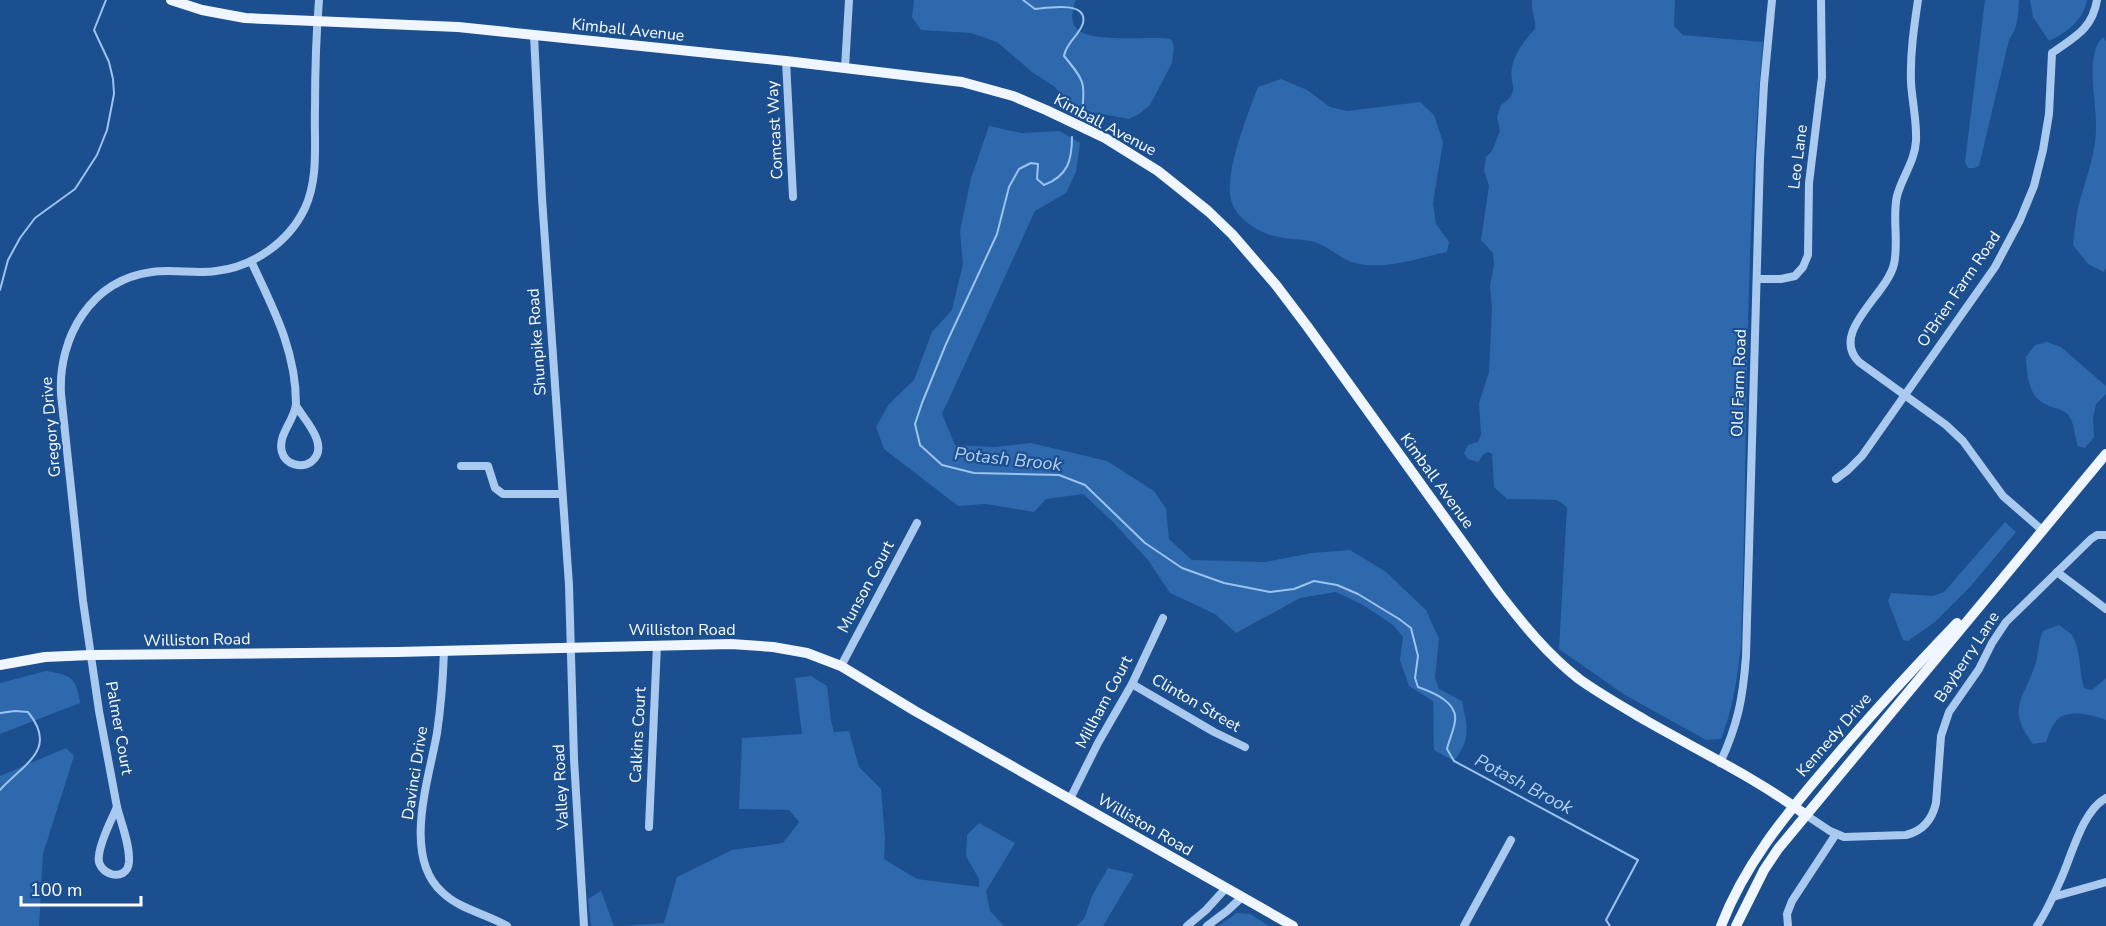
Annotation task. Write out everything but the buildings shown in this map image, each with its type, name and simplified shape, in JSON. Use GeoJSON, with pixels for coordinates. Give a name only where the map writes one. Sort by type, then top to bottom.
{"type":"FeatureCollection","features":[{"type":"Feature","properties":{"kind":"main road","name":"Kimball Avenue"},"geometry":{"type":"LineString","coordinates":[[171,0],[235,17],[433,26],[534,35],[962,82],[1013,96],[1105,138],[1184,190],[1232,234],[1276,285],[1499,592],[1541,645],[1591,687],[1806,815]]}},
{"type":"Feature","properties":{"kind":"main road","name":"Kennedy Drive"},"geometry":{"type":"LineString","coordinates":[[1736,926],[1764,870],[1806,815],[2106,454]]}},
{"type":"Feature","properties":{"kind":"main road","name":"Kennedy Drive"},"geometry":{"type":"LineString","coordinates":[[1721,926],[1731,900],[1752,864],[1794,806],[1903,678],[1997,583]]}},
{"type":"Feature","properties":{"kind":"main road","name":"Williston Road"},"geometry":{"type":"LineString","coordinates":[[0,665],[45,657],[91,655],[444,651],[571,646],[731,644],[773,646],[807,653],[841,666],[915,711],[1293,926]]}},
{"type":"Feature","properties":{"kind":"street","name":"Gregory Drive"},"geometry":{"type":"LineString","coordinates":[[91,655],[83,602],[61,394],[62,366],[68,340],[90,304],[120,282],[147,273],[216,271],[251,261],[268,251],[291,230],[311,191],[315,154],[316,34],[319,0]]}},
{"type":"Feature","properties":{"kind":"street"},"geometry":{"type":"LineString","coordinates":[[845,68],[849,0]]}},
{"type":"Feature","properties":{"kind":"street","name":"Old Farm Road"},"geometry":{"type":"LineString","coordinates":[[1720,763],[1737,721],[1743,694],[1746,656],[1764,84],[1772,0]]}},
{"type":"Feature","properties":{"kind":"street","name":"Leo Lane"},"geometry":{"type":"LineString","coordinates":[[1757,279],[1788,278],[1799,272],[1806,262],[1809,183],[1822,77],[1821,0]]}},
{"type":"Feature","properties":{"kind":"street"},"geometry":{"type":"LineString","coordinates":[[1918,0],[1911,67],[1916,142],[1913,159],[1898,195],[1896,250],[1893,267],[1887,280],[1854,328],[1849,343],[1851,353],[1859,362],[1946,425],[1963,441],[2003,496],[2042,530]]}},
{"type":"Feature","properties":{"kind":"street","name":"O'Brien Farm Road"},"geometry":{"type":"LineString","coordinates":[[1836,479],[1862,456],[1995,267],[2016,228],[2034,186],[2050,108],[2052,53],[2073,41],[2085,28],[2094,13],[2097,0]]}},
{"type":"Feature","properties":{"kind":"street","name":"Shunpike Road"},"geometry":{"type":"LineString","coordinates":[[534,35],[542,198],[569,585],[571,646]]}},
{"type":"Feature","properties":{"kind":"street","name":"Comcast Way"},"geometry":{"type":"LineString","coordinates":[[786,61],[793,197]]}},
{"type":"Feature","properties":{"kind":"street"},"geometry":{"type":"LineString","coordinates":[[251,261],[288,343],[296,406],[319,447],[315,458],[302,465],[290,463],[284,458],[281,450],[296,406]]}},
{"type":"Feature","properties":{"kind":"street"},"geometry":{"type":"LineString","coordinates":[[461,466],[488,466],[495,488],[503,494],[562,494]]}},
{"type":"Feature","properties":{"kind":"street","name":"Munson Court"},"geometry":{"type":"LineString","coordinates":[[841,666],[917,523]]}},
{"type":"Feature","properties":{"kind":"street","name":"Bayberry Lane"},"geometry":{"type":"LineString","coordinates":[[1806,815],[1836,834],[1859,838],[1906,835],[1925,825],[1934,811],[1941,736],[1949,712],[1974,676],[2001,628],[2094,537],[2106,535]]}},
{"type":"Feature","properties":{"kind":"street"},"geometry":{"type":"LineString","coordinates":[[2057,572],[2106,609]]}},
{"type":"Feature","properties":{"kind":"street","name":"Millham Court"},"geometry":{"type":"LineString","coordinates":[[1070,799],[1098,743],[1132,684],[1163,618]]}},
{"type":"Feature","properties":{"kind":"street","name":"Calkins Court"},"geometry":{"type":"LineString","coordinates":[[649,827],[657,645]]}},
{"type":"Feature","properties":{"kind":"street","name":"Valley Road"},"geometry":{"type":"LineString","coordinates":[[571,646],[574,769],[584,926]]}},
{"type":"Feature","properties":{"kind":"street","name":"Davinci Drive"},"geometry":{"type":"LineString","coordinates":[[444,651],[439,718],[423,810],[421,839],[423,861],[435,885],[446,897],[507,926]]}},
{"type":"Feature","properties":{"kind":"street","name":"Palmer Court"},"geometry":{"type":"LineString","coordinates":[[91,655],[117,807],[129,854],[129,864],[125,872],[112,875],[104,871],[99,864],[99,855],[117,807]]}},
{"type":"Feature","properties":{"kind":"street","name":"Clinton Street"},"geometry":{"type":"LineString","coordinates":[[1132,684],[1214,732],[1245,747]]}},
{"type":"Feature","properties":{"kind":"street"},"geometry":{"type":"LineString","coordinates":[[2037,926],[2053,897],[2087,817],[2096,805],[2106,798]]}},
{"type":"Feature","properties":{"kind":"street"},"geometry":{"type":"LineString","coordinates":[[1788,926],[1787,914],[1792,901],[1836,834]]}},
{"type":"Feature","properties":{"kind":"street"},"geometry":{"type":"LineString","coordinates":[[1464,926],[1511,840]]}},
{"type":"Feature","properties":{"kind":"street"},"geometry":{"type":"LineString","coordinates":[[2053,897],[2106,882]]}},
{"type":"Feature","properties":{"kind":"street"},"geometry":{"type":"LineString","coordinates":[[1187,926],[1226,888]]}},
{"type":"Feature","properties":{"kind":"street"},"geometry":{"type":"LineString","coordinates":[[1207,926],[1242,897]]}},
{"type":"Feature","properties":{"kind":"shaded area"},"geometry":{"type":"Polygon","coordinates":[[[914,0],[1076,0],[1073,21],[1075,27],[1082,33],[1106,38],[1171,39],[1174,46],[1172,63],[1150,105],[1139,114],[1129,119],[1091,112],[1068,103],[1055,87],[1032,72],[997,42],[971,33],[921,30],[912,17],[914,0]]]}},
{"type":"Feature","properties":{"kind":"shaded area"},"geometry":{"type":"Polygon","coordinates":[[[1532,0],[1675,0],[1674,26],[1683,35],[1763,42],[1750,268],[1741,646],[1734,693],[1721,739],[1706,740],[1625,695],[1559,649],[1567,507],[1557,500],[1507,499],[1494,487],[1492,454],[1488,452],[1484,454],[1478,462],[1468,459],[1464,453],[1468,445],[1478,442],[1481,435],[1479,403],[1489,372],[1492,309],[1490,286],[1494,265],[1493,253],[1481,240],[1489,186],[1484,171],[1486,157],[1492,151],[1500,131],[1497,117],[1501,105],[1508,100],[1513,91],[1511,73],[1513,62],[1521,46],[1535,29],[1532,0]]]}},
{"type":"Feature","properties":{"kind":"shaded area"},"geometry":{"type":"Polygon","coordinates":[[[1985,0],[2019,0],[2018,16],[2009,40],[1979,166],[1968,168],[1965,162],[1985,0]]]}},
{"type":"Feature","properties":{"kind":"shaded area"},"geometry":{"type":"Polygon","coordinates":[[[2030,0],[2087,0],[2078,20],[2062,34],[2049,41],[2033,17],[2030,0]]]}},
{"type":"Feature","properties":{"kind":"shaded area"},"geometry":{"type":"Polygon","coordinates":[[[2103,37],[2106,41],[2106,268],[2104,272],[2088,264],[2073,245],[2077,213],[2094,149],[2096,117],[2093,67],[2097,45],[2103,37]]]}},
{"type":"Feature","properties":{"kind":"shaded area"},"geometry":{"type":"Polygon","coordinates":[[[1281,79],[1307,90],[1330,107],[1347,111],[1420,102],[1434,115],[1443,142],[1433,203],[1436,224],[1449,242],[1447,252],[1388,265],[1364,265],[1347,260],[1311,241],[1270,235],[1253,227],[1238,214],[1232,203],[1230,178],[1248,113],[1258,87],[1281,79]]]}},
{"type":"Feature","properties":{"kind":"shaded area"},"geometry":{"type":"Polygon","coordinates":[[[989,126],[1022,133],[1060,131],[1080,143],[1076,172],[1066,193],[1035,211],[942,414],[955,445],[995,447],[1031,443],[1107,461],[1154,491],[1166,509],[1169,539],[1192,560],[1265,562],[1312,553],[1350,550],[1386,572],[1426,610],[1439,639],[1435,678],[1439,689],[1462,701],[1467,732],[1464,746],[1454,761],[1434,750],[1433,701],[1409,686],[1400,660],[1403,637],[1393,625],[1363,605],[1336,592],[1300,598],[1236,633],[1215,614],[1170,593],[1148,560],[1083,494],[1046,499],[1034,512],[986,504],[958,506],[884,449],[876,427],[889,404],[914,380],[932,332],[952,310],[963,264],[960,231],[971,178],[989,126]]]}},
{"type":"Feature","properties":{"kind":"shaded area"},"geometry":{"type":"Polygon","coordinates":[[[2047,342],[2061,347],[2106,386],[2106,394],[2096,404],[2093,418],[2094,437],[2085,448],[2078,446],[2068,415],[2041,401],[2032,391],[2026,357],[2035,345],[2047,342]]]}},
{"type":"Feature","properties":{"kind":"shaded area"},"geometry":{"type":"Polygon","coordinates":[[[2005,522],[2016,532],[1970,587],[1935,622],[1908,641],[1903,640],[1888,601],[1891,593],[1933,596],[1944,592],[2005,522]]]}},
{"type":"Feature","properties":{"kind":"shaded area"},"geometry":{"type":"Polygon","coordinates":[[[2059,625],[2074,639],[2084,688],[2092,690],[2106,678],[2106,720],[2087,715],[2066,715],[2054,723],[2046,742],[2033,744],[2024,731],[2020,719],[2020,701],[2033,671],[2043,631],[2059,625]]]}},
{"type":"Feature","properties":{"kind":"shaded area"},"geometry":{"type":"Polygon","coordinates":[[[46,671],[71,679],[77,688],[80,703],[0,734],[0,683],[46,671]]]}},
{"type":"Feature","properties":{"kind":"shaded area"},"geometry":{"type":"Polygon","coordinates":[[[811,676],[827,686],[834,732],[849,731],[859,767],[881,789],[885,838],[884,859],[917,879],[979,887],[979,879],[966,856],[967,835],[979,823],[1015,843],[986,891],[990,911],[1004,926],[623,926],[664,923],[677,877],[732,850],[783,843],[799,822],[789,810],[739,809],[742,738],[802,734],[795,678],[811,676]]]}},
{"type":"Feature","properties":{"kind":"shaded area"},"geometry":{"type":"Polygon","coordinates":[[[66,748],[74,756],[43,854],[39,926],[0,926],[0,776],[66,748]]]}},
{"type":"Feature","properties":{"kind":"shaded area"},"geometry":{"type":"Polygon","coordinates":[[[1108,868],[1134,874],[1103,926],[1076,926],[1084,919],[1092,896],[1108,868]]]}},
{"type":"Feature","properties":{"kind":"shaded area"},"geometry":{"type":"Polygon","coordinates":[[[601,891],[614,926],[591,926],[588,899],[601,891]]]}},
{"type":"Feature","properties":{"kind":"shaded area"},"geometry":{"type":"Polygon","coordinates":[[[1237,913],[1250,914],[1269,926],[1218,926],[1237,913]]]}},
{"type":"Feature","properties":{"kind":"waterway"},"geometry":{"type":"LineString","coordinates":[[0,290],[8,260],[20,238],[35,218],[75,189],[97,155],[107,130],[114,94],[113,79],[109,62],[94,30],[106,0]]}},
{"type":"Feature","properties":{"kind":"waterway","name":"Potash Brook"},"geometry":{"type":"LineString","coordinates":[[1023,0],[1035,9],[1073,8],[1083,16],[1083,23],[1067,47],[1064,56],[1082,81],[1084,93],[1082,111]]}},
{"type":"Feature","properties":{"kind":"waterway","name":"Potash Brook"},"geometry":{"type":"LineString","coordinates":[[1072,137],[1067,166],[1058,177],[1044,185],[1037,179],[1038,164],[1031,163],[1019,169],[1009,187],[997,234],[946,344],[922,403],[915,424],[920,445],[942,465],[974,473],[1059,475],[1085,485],[1145,543],[1182,568],[1224,583],[1270,592],[1294,589],[1314,581],[1337,585],[1358,594],[1399,619],[1411,628],[1418,656],[1415,678],[1418,687],[1443,699],[1455,714],[1447,749],[1454,761],[1638,860],[1606,920],[1610,926]]}},
{"type":"Feature","properties":{"kind":"waterway"},"geometry":{"type":"LineString","coordinates":[[0,713],[28,712],[37,725],[40,737],[39,747],[34,756],[0,790]]}}]}
